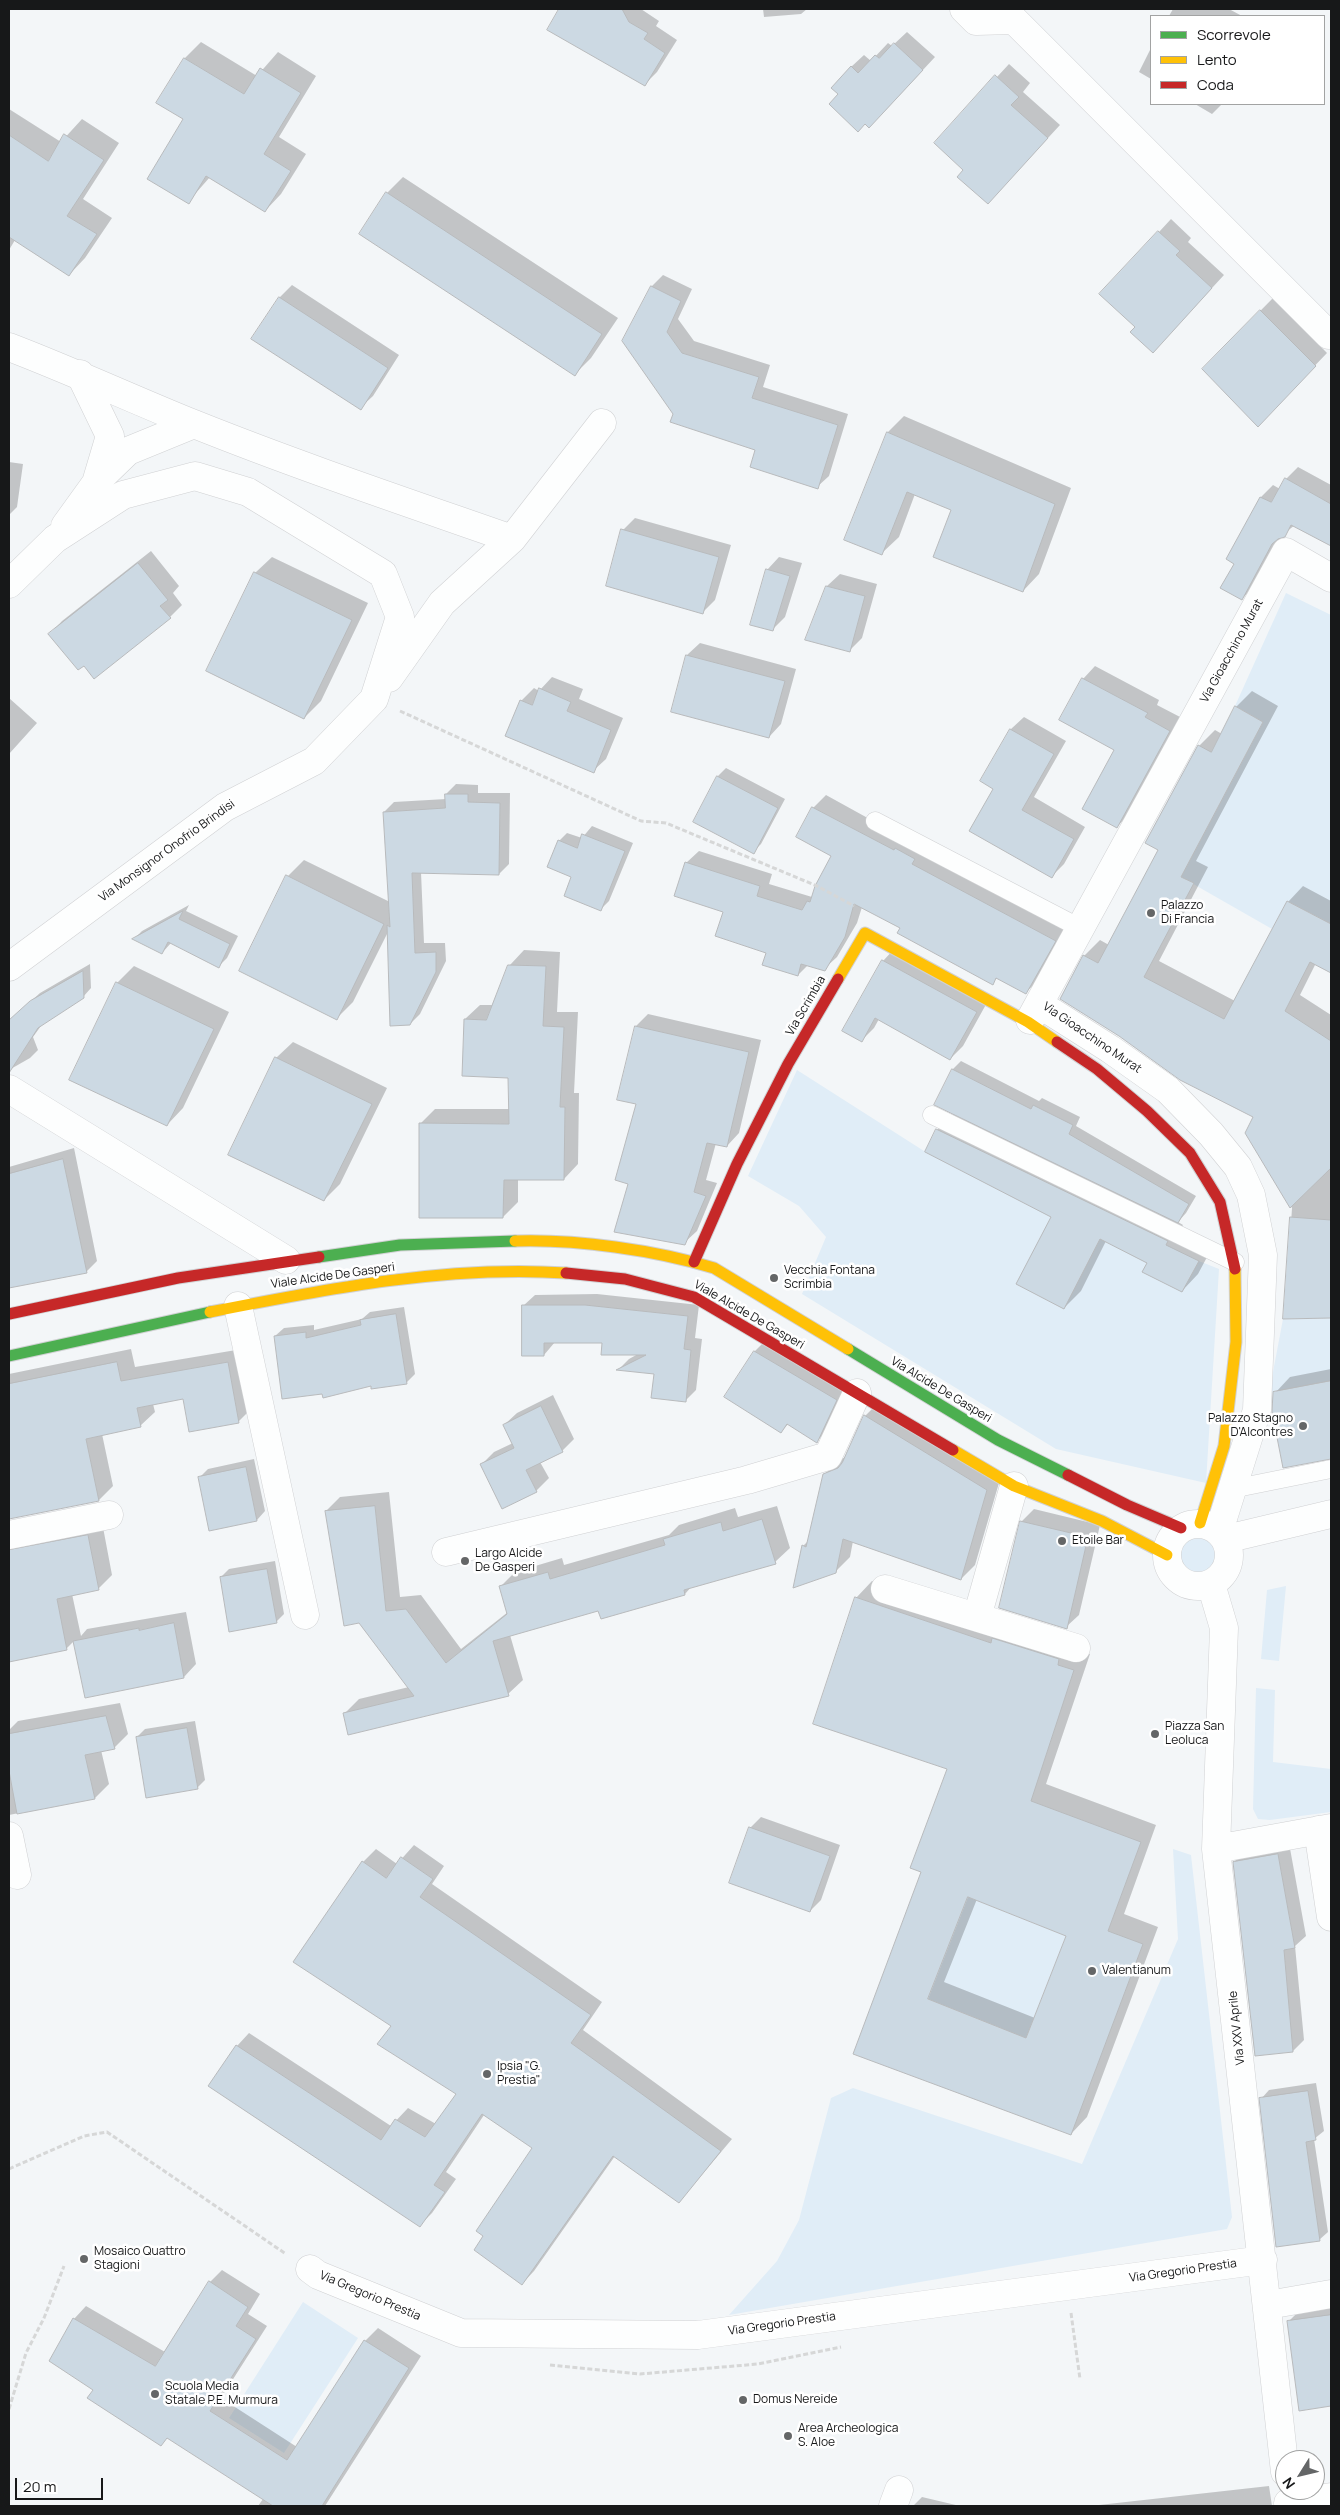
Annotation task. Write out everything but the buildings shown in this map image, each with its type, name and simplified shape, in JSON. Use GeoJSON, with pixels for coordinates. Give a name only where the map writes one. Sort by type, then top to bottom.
{"type":"FeatureCollection","features":[{"type":"Feature","properties":{"kind":"main road","name":"Via Scrimbia"},"geometry":{"type":"LineString","coordinates":[[694,1262],[737,1164],[784,1072],[865,933],[1033,1013]]}},
{"type":"Feature","properties":{"kind":"main road","name":"Via Gioacchino Murat"},"geometry":{"type":"LineString","coordinates":[[1033,1013],[1146,1111],[1190,1153],[1220,1202],[1235,1262],[1236,1342],[1224,1446],[1206,1531]]}},
{"type":"Feature","properties":{"kind":"main road","name":"Viale Alcide De Gasperi"},"geometry":{"type":"LineString","coordinates":[[9,1314],[178,1278],[286,1260],[400,1245],[527,1241],[584,1243],[694,1262]]}},
{"type":"Feature","properties":{"kind":"main road","name":"Via Alcide De Gasperi"},"geometry":{"type":"LineString","coordinates":[[694,1262],[714,1268],[998,1440],[1127,1505],[1206,1531]]}},
{"type":"Feature","properties":{"kind":"main road","name":"Viale Alcide De Gasperi"},"geometry":{"type":"LineString","coordinates":[[9,1356],[238,1306],[360,1284],[472,1273],[537,1270],[658,1284],[694,1297],[1014,1486],[1102,1521],[1167,1555]]}},
{"type":"Feature","properties":{"kind":"street"},"geometry":{"type":"LineString","coordinates":[[964,9],[976,21],[1014,20],[1329,335]]}},
{"type":"Feature","properties":{"kind":"street"},"geometry":{"type":"LineString","coordinates":[[9,348],[80,374],[194,424],[307,467],[512,539]]}},
{"type":"Feature","properties":{"kind":"street"},"geometry":{"type":"LineString","coordinates":[[80,374],[110,436],[96,483]]}},
{"type":"Feature","properties":{"kind":"street"},"geometry":{"type":"LineString","coordinates":[[374,699],[442,603],[512,539],[602,423]]}},
{"type":"Feature","properties":{"kind":"street"},"geometry":{"type":"LineString","coordinates":[[55,540],[96,483],[128,451],[194,424]]}},
{"type":"Feature","properties":{"kind":"street","name":"Via Monsignor Onofrio Brindisi"},"geometry":{"type":"LineString","coordinates":[[9,584],[55,540],[123,495],[195,476],[248,492],[383,574],[400,617],[374,699],[314,761],[225,806],[9,967]]}},
{"type":"Feature","properties":{"kind":"street","name":"Via Gioacchino Murat"},"geometry":{"type":"LineString","coordinates":[[1206,1531],[1232,1489],[1257,1410],[1263,1255],[1250,1195],[1238,1167],[1212,1134],[1168,1090],[1110,1049],[1033,1013],[1286,552],[1331,578]]}},
{"type":"Feature","properties":{"kind":"street"},"geometry":{"type":"LineString","coordinates":[[9,1089],[286,1260]]}},
{"type":"Feature","properties":{"kind":"street"},"geometry":{"type":"LineString","coordinates":[[238,1306],[305,1615]]}},
{"type":"Feature","properties":{"kind":"street"},"geometry":{"type":"LineString","coordinates":[[446,1552],[747,1480],[828,1456],[856,1393]]}},
{"type":"Feature","properties":{"kind":"street"},"geometry":{"type":"LineString","coordinates":[[977,1617],[1014,1486]]}},
{"type":"Feature","properties":{"kind":"street"},"geometry":{"type":"LineString","coordinates":[[1206,1531],[1229,1549],[1229,1560],[1220,1578],[1211,1584],[1201,1586],[1181,1581],[1173,1574],[1167,1555],[1173,1536],[1206,1531],[1331,1514]]}},
{"type":"Feature","properties":{"kind":"street"},"geometry":{"type":"LineString","coordinates":[[9,1535],[108,1515]]}},
{"type":"Feature","properties":{"kind":"street","name":"Via XXV Aprile"},"geometry":{"type":"LineString","coordinates":[[1211,1584],[1224,1628],[1216,1849],[1283,2450]]}},
{"type":"Feature","properties":{"kind":"street"},"geometry":{"type":"LineString","coordinates":[[885,1589],[1076,1648]]}},
{"type":"Feature","properties":{"kind":"street"},"geometry":{"type":"LineString","coordinates":[[1216,1849],[1325,1829],[1331,1917]]}},
{"type":"Feature","properties":{"kind":"street"},"geometry":{"type":"LineString","coordinates":[[9,1836],[17,1875]]}},
{"type":"Feature","properties":{"kind":"street","name":"Via Gregorio Prestia"},"geometry":{"type":"LineString","coordinates":[[310,2269],[318,2275],[461,2333],[698,2335],[1263,2260]]}},
{"type":"Feature","properties":{"kind":"street"},"geometry":{"type":"LineString","coordinates":[[1268,2305],[1331,2294]]}},
{"type":"Feature","properties":{"kind":"lane"},"geometry":{"type":"LineString","coordinates":[[875,821],[1080,928]]}},
{"type":"Feature","properties":{"kind":"lane"},"geometry":{"type":"LineString","coordinates":[[932,1114],[1235,1262]]}},
{"type":"Feature","properties":{"kind":"lane"},"geometry":{"type":"LineString","coordinates":[[1232,1489],[1331,1469]]}},
{"type":"Feature","properties":{"kind":"path"},"geometry":{"type":"LineString","coordinates":[[374,699],[641,821],[666,823]]}},
{"type":"Feature","properties":{"kind":"path"},"geometry":{"type":"LineString","coordinates":[[9,2169],[84,2136],[107,2132],[310,2269]]}},
{"type":"Feature","properties":{"kind":"path"},"geometry":{"type":"LineString","coordinates":[[9,2409],[26,2353],[44,2318],[64,2266]]}},
{"type":"Feature","properties":{"kind":"path"},"geometry":{"type":"LineString","coordinates":[[1070,2305],[1080,2380]]}},
{"type":"Feature","properties":{"kind":"shaded area"},"geometry":{"type":"Polygon","coordinates":[[[1286,593],[1331,615],[1331,924],[1287,901],[1272,929],[1181,877],[1263,722],[1235,706],[1286,593]]]}},
{"type":"Feature","properties":{"kind":"shaded area"},"geometry":{"type":"Polygon","coordinates":[[[797,1070],[924,1151],[934,1134],[945,1135],[1199,1261],[1219,1269],[1206,1483],[1056,1449],[802,1294],[826,1237],[799,1206],[748,1176],[797,1070]]]}},
{"type":"Feature","properties":{"kind":"shaded area"},"geometry":{"type":"Polygon","coordinates":[[[1331,1318],[1331,1381],[1269,1393],[1283,1319],[1331,1318]]]}},
{"type":"Feature","properties":{"kind":"shaded area"},"geometry":{"type":"Polygon","coordinates":[[[1190,1524],[1229,1549],[1226,1564],[1220,1576],[1210,1583],[1199,1586],[1188,1585],[1178,1579],[1171,1568],[1168,1553],[1172,1537],[1190,1524]]]}},
{"type":"Feature","properties":{"kind":"shaded area"},"geometry":{"type":"Polygon","coordinates":[[[1286,1586],[1279,1661],[1261,1659],[1267,1590],[1286,1586]]]}},
{"type":"Feature","properties":{"kind":"shaded area"},"geometry":{"type":"Polygon","coordinates":[[[1256,1688],[1275,1690],[1273,1762],[1331,1769],[1331,1812],[1270,1820],[1258,1819],[1253,1809],[1256,1688]]]}},
{"type":"Feature","properties":{"kind":"shaded area"},"geometry":{"type":"Polygon","coordinates":[[[1173,1849],[1191,1855],[1232,2217],[1227,2229],[729,2315],[777,2261],[799,2220],[831,2098],[853,2088],[1082,2164],[1178,1939],[1173,1849]]]}},
{"type":"Feature","properties":{"kind":"shaded area"},"geometry":{"type":"Polygon","coordinates":[[[968,1897],[1066,1936],[1026,2038],[928,1999],[968,1897]]]}},
{"type":"Feature","properties":{"kind":"shaded area"},"geometry":{"type":"Polygon","coordinates":[[[303,2302],[358,2338],[284,2453],[229,2418],[303,2302]]]}},
{"type":"Feature","properties":{"kind":"traffic: fast"},"geometry":{"type":"LineString","coordinates":[[319,1257],[400,1245],[515,1241]]}},
{"type":"Feature","properties":{"kind":"traffic: fast"},"geometry":{"type":"LineString","coordinates":[[9,1356],[210,1312]]}},
{"type":"Feature","properties":{"kind":"traffic: fast"},"geometry":{"type":"LineString","coordinates":[[848,1349],[998,1440],[1068,1475]]}},
{"type":"Feature","properties":{"kind":"traffic: slow"},"geometry":{"type":"LineString","coordinates":[[838,979],[865,933],[1028,1022],[1057,1042]]}},
{"type":"Feature","properties":{"kind":"traffic: slow"},"geometry":{"type":"LineString","coordinates":[[515,1241],[564,1242],[615,1247],[667,1256],[714,1268],[848,1349]]}},
{"type":"Feature","properties":{"kind":"traffic: slow"},"geometry":{"type":"LineString","coordinates":[[1200,1523],[1224,1446],[1236,1342],[1235,1269]]}},
{"type":"Feature","properties":{"kind":"traffic: slow"},"geometry":{"type":"LineString","coordinates":[[210,1312],[342,1287],[432,1276],[476,1272],[566,1273]]}},
{"type":"Feature","properties":{"kind":"traffic: slow"},"geometry":{"type":"LineString","coordinates":[[953,1450],[1014,1486],[1102,1521],[1167,1555]]}},
{"type":"Feature","properties":{"kind":"traffic: jam"},"geometry":{"type":"LineString","coordinates":[[694,1262],[737,1164],[788,1064],[838,979]]}},
{"type":"Feature","properties":{"kind":"traffic: jam"},"geometry":{"type":"LineString","coordinates":[[1057,1042],[1097,1069],[1147,1111],[1190,1153],[1220,1202],[1235,1269]]}},
{"type":"Feature","properties":{"kind":"traffic: jam"},"geometry":{"type":"LineString","coordinates":[[9,1314],[178,1278],[319,1257]]}},
{"type":"Feature","properties":{"kind":"traffic: jam"},"geometry":{"type":"LineString","coordinates":[[566,1273],[625,1279],[694,1297],[953,1450]]}},
{"type":"Feature","properties":{"kind":"traffic: jam"},"geometry":{"type":"LineString","coordinates":[[1068,1475],[1127,1505],[1181,1528]]}},
{"type":"Feature","properties":{"kind":"place","name":"Palazzo Di Francia"},"geometry":{"type":"Point","coordinates":[1151,913]}},
{"type":"Feature","properties":{"kind":"place","name":"Vecchia Fontana Scrimbia"},"geometry":{"type":"Point","coordinates":[774,1278]}},
{"type":"Feature","properties":{"kind":"place","name":"Palazzo Stagno D'Alcontres"},"geometry":{"type":"Point","coordinates":[1303,1426]}},
{"type":"Feature","properties":{"kind":"place","name":"Etoile Bar"},"geometry":{"type":"Point","coordinates":[1062,1541]}},
{"type":"Feature","properties":{"kind":"place","name":"Largo Alcide De Gasperi"},"geometry":{"type":"Point","coordinates":[465,1561]}},
{"type":"Feature","properties":{"kind":"place","name":"Piazza San Leoluca"},"geometry":{"type":"Point","coordinates":[1155,1734]}},
{"type":"Feature","properties":{"kind":"place","name":"Valentianum"},"geometry":{"type":"Point","coordinates":[1092,1971]}},
{"type":"Feature","properties":{"kind":"place","name":"Ipsia \"G. Prestia\""},"geometry":{"type":"Point","coordinates":[487,2074]}},
{"type":"Feature","properties":{"kind":"place","name":"Mosaico Quattro Stagioni"},"geometry":{"type":"Point","coordinates":[84,2259]}},
{"type":"Feature","properties":{"kind":"place","name":"Scuola Media Statale P.E. Murmura"},"geometry":{"type":"Point","coordinates":[155,2394]}},
{"type":"Feature","properties":{"kind":"place","name":"Domus Nereide"},"geometry":{"type":"Point","coordinates":[743,2400]}},
{"type":"Feature","properties":{"kind":"place","name":"Area Archeologica S. Aloe"},"geometry":{"type":"Point","coordinates":[788,2436]}}]}
